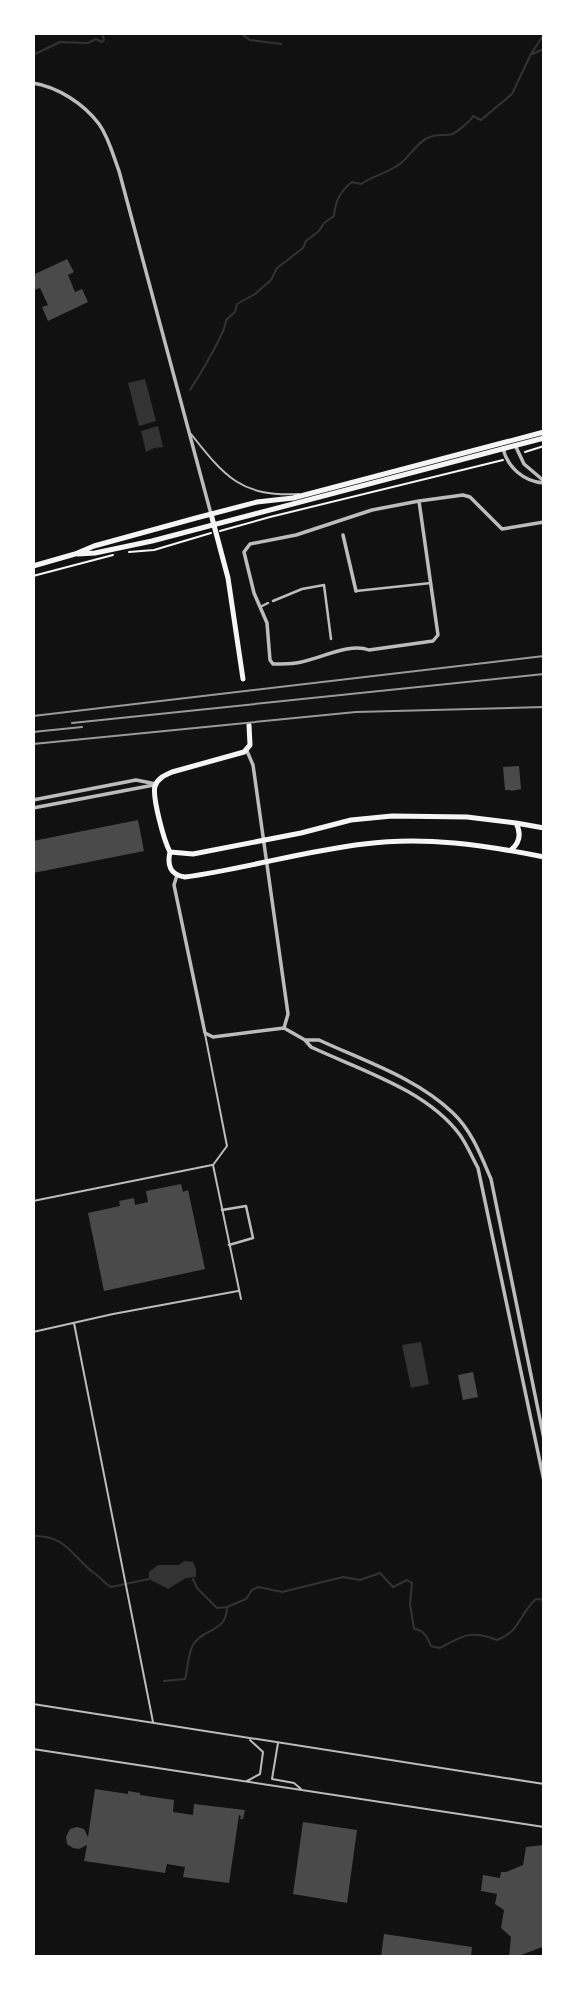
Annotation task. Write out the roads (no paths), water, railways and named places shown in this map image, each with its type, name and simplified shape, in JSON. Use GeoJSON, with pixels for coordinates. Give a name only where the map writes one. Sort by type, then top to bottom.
{"type":"FeatureCollection","features":[{"type":"Feature","properties":{"kind":"main road"},"geometry":{"type":"LineString","coordinates":[[75,554],[95,553],[215,524],[514,443],[544,432]]}},
{"type":"Feature","properties":{"kind":"main road"},"geometry":{"type":"LineString","coordinates":[[514,443],[544,438]]}},
{"type":"Feature","properties":{"kind":"main road"},"geometry":{"type":"LineString","coordinates":[[33,566],[75,554],[94,545],[253,503],[314,493],[503,446]]}},
{"type":"Feature","properties":{"kind":"main road"},"geometry":{"type":"LineString","coordinates":[[212,514],[228,578],[243,679]]}},
{"type":"Feature","properties":{"kind":"main road"},"geometry":{"type":"LineString","coordinates":[[249,726],[250,742],[247,751],[172,772],[162,776],[156,784],[163,835],[170,852],[167,863],[170,870],[177,875],[192,876],[289,856],[393,841],[462,843],[544,857]]}},
{"type":"Feature","properties":{"kind":"main road"},"geometry":{"type":"LineString","coordinates":[[170,852],[193,854],[285,837],[351,820],[392,816],[450,816],[516,822],[544,828]]}},
{"type":"Feature","properties":{"kind":"main road"},"geometry":{"type":"LineString","coordinates":[[511,850],[519,841],[520,833],[516,822]]}},
{"type":"Feature","properties":{"kind":"street"},"geometry":{"type":"LineString","coordinates":[[33,83],[60,92],[80,105],[99,124],[110,145],[212,514]]}},
{"type":"Feature","properties":{"kind":"street"},"geometry":{"type":"LineString","coordinates":[[514,443],[529,470],[544,482]]}},
{"type":"Feature","properties":{"kind":"street"},"geometry":{"type":"LineString","coordinates":[[503,446],[506,459],[519,474],[536,482],[544,482]]}},
{"type":"Feature","properties":{"kind":"street"},"geometry":{"type":"LineString","coordinates":[[544,490],[544,496]]}},
{"type":"Feature","properties":{"kind":"street"},"geometry":{"type":"LineString","coordinates":[[419,501],[438,635],[433,640],[369,650],[333,650],[325,656],[297,663],[273,664],[270,660],[267,623],[254,593],[244,552],[250,544],[296,535],[372,510],[419,501],[463,495],[470,497],[502,528],[544,522]]}},
{"type":"Feature","properties":{"kind":"street"},"geometry":{"type":"LineString","coordinates":[[339,521],[340,527]]}},
{"type":"Feature","properties":{"kind":"street"},"geometry":{"type":"LineString","coordinates":[[343,535],[356,591],[431,583]]}},
{"type":"Feature","properties":{"kind":"street"},"geometry":{"type":"LineString","coordinates":[[260,607],[302,589],[324,585],[331,639]]}},
{"type":"Feature","properties":{"kind":"street"},"geometry":{"type":"LineString","coordinates":[[247,751],[253,765],[279,944],[288,1014],[284,1028]]}},
{"type":"Feature","properties":{"kind":"street"},"geometry":{"type":"LineString","coordinates":[[33,800],[136,780],[156,784]]}},
{"type":"Feature","properties":{"kind":"street"},"geometry":{"type":"LineString","coordinates":[[33,808],[156,784]]}},
{"type":"Feature","properties":{"kind":"street"},"geometry":{"type":"LineString","coordinates":[[177,875],[174,885],[205,1033],[213,1037],[284,1028],[305,1040],[311,1047],[426,1101],[446,1118],[461,1136],[478,1168],[544,1480]]}},
{"type":"Feature","properties":{"kind":"street"},"geometry":{"type":"LineString","coordinates":[[305,1040],[319,1040],[421,1088],[454,1114],[478,1148],[491,1179],[544,1439]]}},
{"type":"Feature","properties":{"kind":"street"},"geometry":{"type":"LineString","coordinates":[[403,1089],[406,1081]]}},
{"type":"Feature","properties":{"kind":"street"},"geometry":{"type":"LineString","coordinates":[[222,1210],[246,1206],[253,1238],[229,1245]]}},
{"type":"Feature","properties":{"kind":"street"},"geometry":{"type":"LineString","coordinates":[[506,1294],[514,1293]]}},
{"type":"Feature","properties":{"kind":"lane"},"geometry":{"type":"LineString","coordinates":[[188,430],[212,462],[244,486],[275,494],[314,493]]}},
{"type":"Feature","properties":{"kind":"lane"},"geometry":{"type":"LineString","coordinates":[[33,1201],[213,1165],[227,1146],[205,1033]]}},
{"type":"Feature","properties":{"kind":"lane"},"geometry":{"type":"LineString","coordinates":[[213,1165],[241,1299]]}},
{"type":"Feature","properties":{"kind":"lane"},"geometry":{"type":"LineString","coordinates":[[33,1332],[239,1290]]}},
{"type":"Feature","properties":{"kind":"lane"},"geometry":{"type":"LineString","coordinates":[[74,1323],[153,1723]]}},
{"type":"Feature","properties":{"kind":"lane"},"geometry":{"type":"LineString","coordinates":[[33,1704],[544,1784]]}},
{"type":"Feature","properties":{"kind":"lane"},"geometry":{"type":"LineString","coordinates":[[247,1782],[260,1774],[263,1752],[248,1738]]}},
{"type":"Feature","properties":{"kind":"lane"},"geometry":{"type":"LineString","coordinates":[[278,1742],[272,1779],[294,1783],[302,1790]]}},
{"type":"Feature","properties":{"kind":"lane"},"geometry":{"type":"LineString","coordinates":[[33,1749],[544,1827]]}},
{"type":"Feature","properties":{"kind":"waterway"},"geometry":{"type":"LineString","coordinates":[[33,55],[60,42],[88,43],[96,39],[102,42],[102,33]]}},
{"type":"Feature","properties":{"kind":"waterway"},"geometry":{"type":"LineString","coordinates":[[240,33],[250,40],[281,44]]}},
{"type":"Feature","properties":{"kind":"waterway"},"geometry":{"type":"LineString","coordinates":[[190,390],[237,304],[255,294],[271,280],[277,268],[303,248],[306,241],[334,216],[339,197],[348,185],[352,182],[361,184],[386,172],[404,160],[426,139],[452,134],[473,116],[481,120],[512,94],[544,34]]}},
{"type":"Feature","properties":{"kind":"waterway"},"geometry":{"type":"LineString","coordinates":[[532,54],[544,49]]}},
{"type":"Feature","properties":{"kind":"waterway"},"geometry":{"type":"LineString","coordinates":[[33,1536],[52,1538],[59,1542],[111,1587],[149,1579]]}},
{"type":"Feature","properties":{"kind":"waterway"},"geometry":{"type":"LineString","coordinates":[[193,1579],[197,1588],[217,1608],[246,1599],[252,1590],[258,1587],[282,1592],[343,1577],[360,1580],[380,1573],[393,1587],[407,1580],[412,1583],[410,1604],[414,1629],[423,1632],[431,1646],[440,1648],[468,1635],[481,1635],[497,1640],[505,1637],[536,1599],[544,1600]]}},
{"type":"Feature","properties":{"kind":"waterway"},"geometry":{"type":"LineString","coordinates":[[164,1681],[185,1679],[193,1645],[223,1622],[227,1608]]}},
{"type":"Feature","properties":{"kind":"railway"},"geometry":{"type":"LineString","coordinates":[[33,716],[544,656]]}},
{"type":"Feature","properties":{"kind":"railway"},"geometry":{"type":"LineString","coordinates":[[72,723],[544,674]]}},
{"type":"Feature","properties":{"kind":"railway"},"geometry":{"type":"LineString","coordinates":[[33,744],[356,712],[544,707]]}},
{"type":"Feature","properties":{"kind":"railway"},"geometry":{"type":"LineString","coordinates":[[33,732],[82,727]]}}]}
